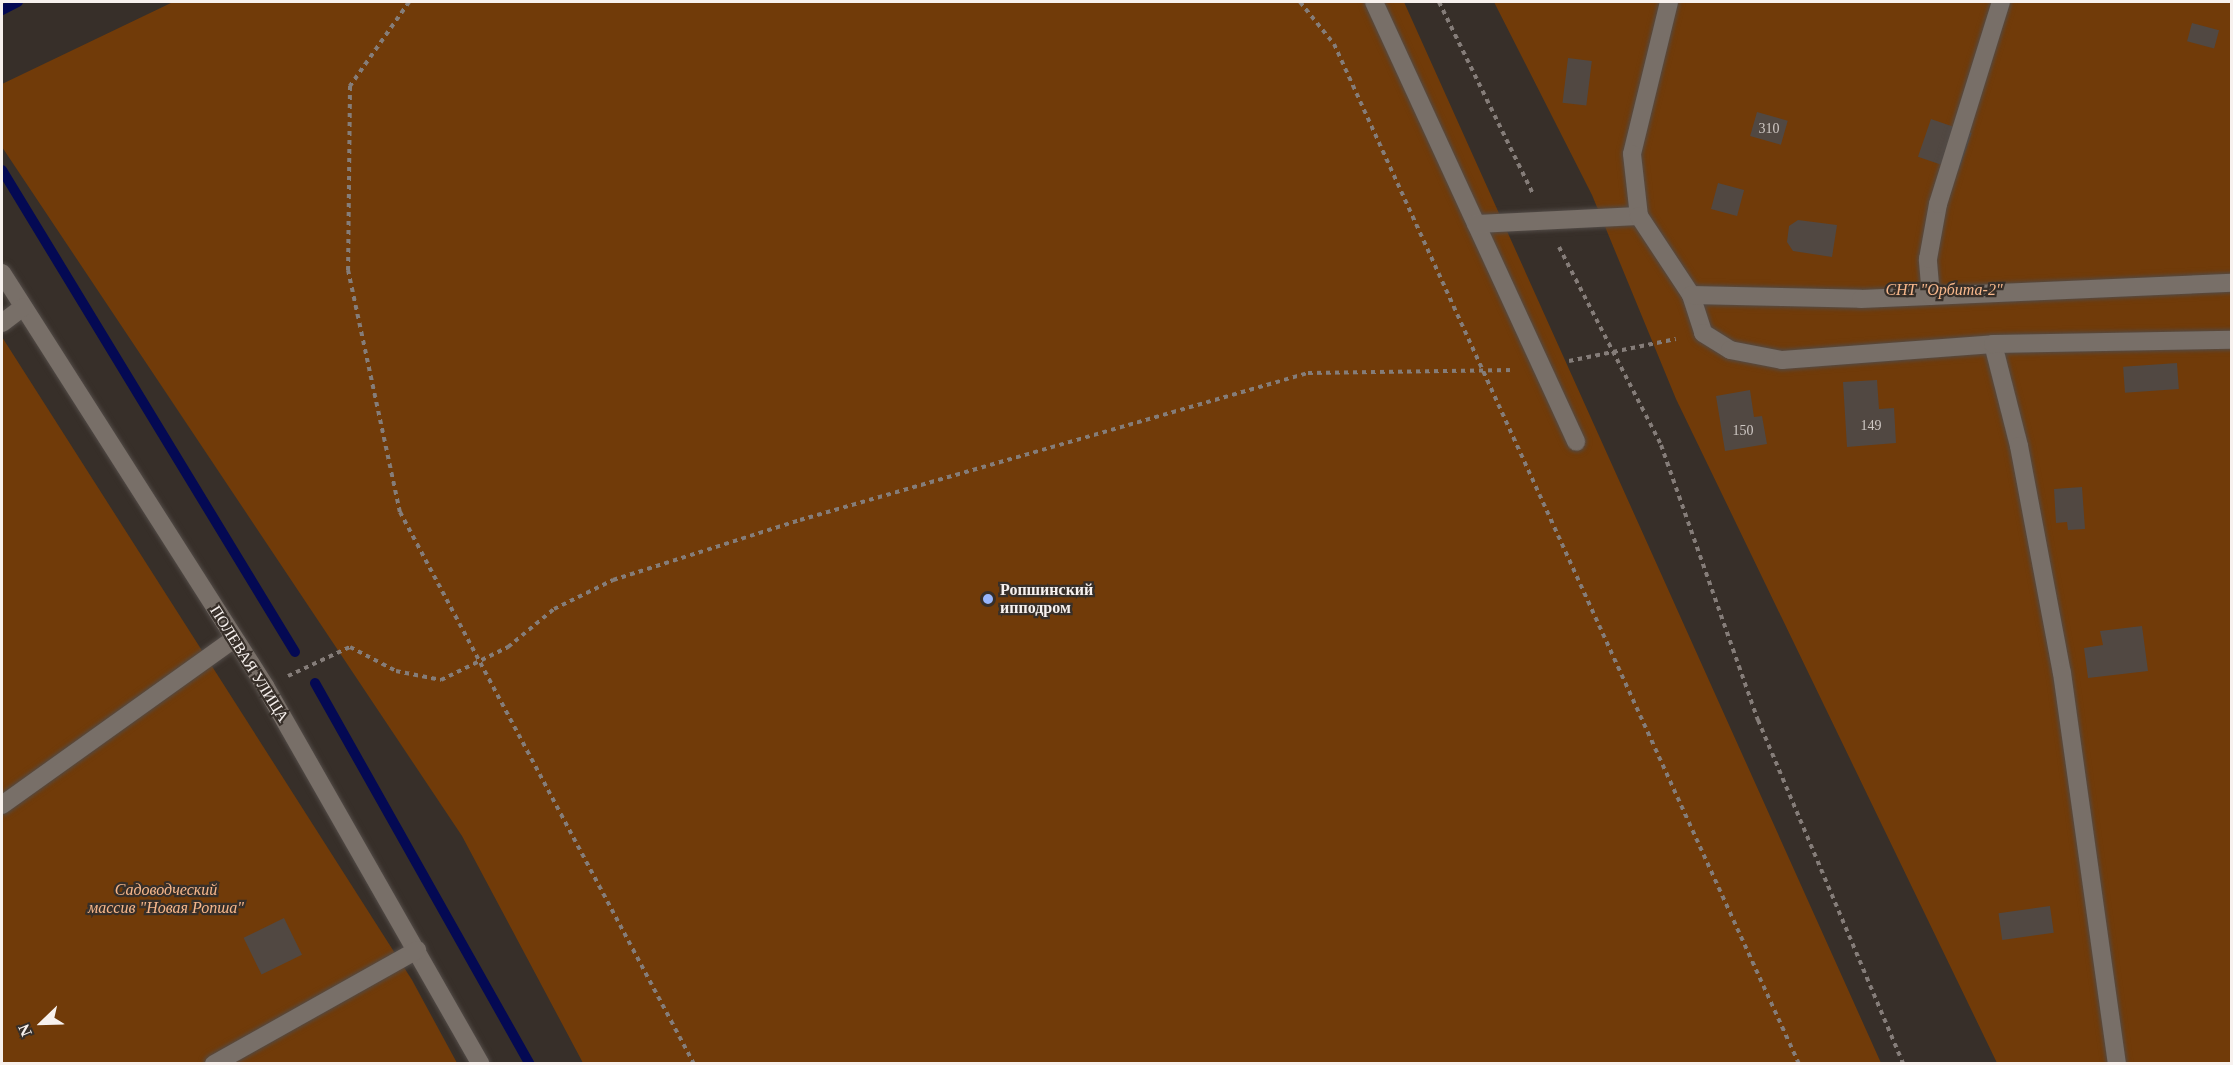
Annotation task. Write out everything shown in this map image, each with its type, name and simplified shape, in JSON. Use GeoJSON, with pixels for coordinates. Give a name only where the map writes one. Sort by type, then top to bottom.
{"type":"FeatureCollection","features":[{"type":"Feature","properties":{"kind":"street"},"geometry":{"type":"LineString","coordinates":[[1374,2],[1576,442]]}},
{"type":"Feature","properties":{"kind":"street"},"geometry":{"type":"LineString","coordinates":[[1669,2],[1632,154],[1639,216],[1690,295],[1703,333],[1730,350],[1782,360],[1993,344],[2232,340]]}},
{"type":"Feature","properties":{"kind":"street"},"geometry":{"type":"LineString","coordinates":[[1931,296],[1928,259],[1938,204],[2001,2]]}},
{"type":"Feature","properties":{"kind":"street"},"geometry":{"type":"LineString","coordinates":[[1476,224],[1639,216]]}},
{"type":"Feature","properties":{"kind":"street","name":"ПОЛЕВАЯ УЛИЦА"},"geometry":{"type":"LineString","coordinates":[[2,273],[265,686],[481,1064]]}},
{"type":"Feature","properties":{"kind":"street"},"geometry":{"type":"LineString","coordinates":[[1690,295],[1861,299],[2232,283]]}},
{"type":"Feature","properties":{"kind":"street"},"geometry":{"type":"LineString","coordinates":[[2,323],[23,307]]}},
{"type":"Feature","properties":{"kind":"street"},"geometry":{"type":"LineString","coordinates":[[1993,344],[2019,446],[2062,673],[2117,1064]]}},
{"type":"Feature","properties":{"kind":"street"},"geometry":{"type":"LineString","coordinates":[[2,806],[234,639]]}},
{"type":"Feature","properties":{"kind":"street"},"geometry":{"type":"LineString","coordinates":[[214,1064],[417,950]]}},
{"type":"Feature","properties":{"kind":"path"},"geometry":{"type":"LineString","coordinates":[[409,2],[350,86],[348,270],[400,512],[694,1064]]}},
{"type":"Feature","properties":{"kind":"path"},"geometry":{"type":"LineString","coordinates":[[1300,2],[1334,44],[1799,1064]]}},
{"type":"Feature","properties":{"kind":"path"},"geometry":{"type":"LineString","coordinates":[[1439,2],[1547,222],[1661,445],[1758,720],[1903,1064]]}},
{"type":"Feature","properties":{"kind":"path"},"geometry":{"type":"LineString","coordinates":[[265,686],[350,647],[396,671],[441,680],[508,647],[554,609],[613,580],[1044,448],[1308,373],[1483,371],[1541,366],[1703,333]]}},
{"type":"Feature","properties":{"kind":"green space","name":"Ропшинский ипподром"},"geometry":{"type":"Polygon","coordinates":[[[173,2],[1404,2],[1881,1063],[583,1063],[462,836],[2,147],[2,84],[173,2]]]}},
{"type":"Feature","properties":{"kind":"green space","name":"СНТ \"Орбита-2\""},"geometry":{"type":"Polygon","coordinates":[[[1494,2],[2231,2],[2231,1063],[1997,1063],[1676,399],[1592,195],[1494,2]]]}},
{"type":"Feature","properties":{"kind":"green space","name":"Садоводческий массив \"Новая Ропша\""},"geometry":{"type":"Polygon","coordinates":[[[2,337],[412,980],[457,1063],[2,1063],[2,337]]]}},
{"type":"Feature","properties":{"kind":"building"},"geometry":{"type":"Polygon","coordinates":[[[2192,23],[2219,30],[2214,49],[2187,41],[2192,23]]]}},
{"type":"Feature","properties":{"kind":"building"},"geometry":{"type":"Polygon","coordinates":[[[1568,58],[1592,61],[1586,106],[1563,103],[1568,58]]]}},
{"type":"Feature","properties":{"kind":"building"},"geometry":{"type":"Polygon","coordinates":[[[1757,112],[1788,121],[1781,145],[1750,136],[1757,112]]]}},
{"type":"Feature","properties":{"kind":"building"},"geometry":{"type":"Polygon","coordinates":[[[1931,119],[1972,133],[1959,171],[1918,157],[1931,119]]]}},
{"type":"Feature","properties":{"kind":"building"},"geometry":{"type":"Polygon","coordinates":[[[1718,183],[1744,190],[1737,216],[1711,209],[1718,183]]]}},
{"type":"Feature","properties":{"kind":"building"},"geometry":{"type":"Polygon","coordinates":[[[1798,220],[1837,225],[1832,257],[1793,251],[1787,242],[1789,226],[1798,220]]]}},
{"type":"Feature","properties":{"kind":"building"},"geometry":{"type":"Polygon","coordinates":[[[2177,363],[2179,389],[2125,393],[2123,367],[2177,363]]]}},
{"type":"Feature","properties":{"kind":"building"},"geometry":{"type":"Polygon","coordinates":[[[1877,380],[1879,409],[1894,408],[1896,443],[1847,447],[1843,382],[1877,380]]]}},
{"type":"Feature","properties":{"kind":"building"},"geometry":{"type":"Polygon","coordinates":[[[1750,390],[1754,417],[1762,416],[1767,444],[1725,451],[1716,396],[1750,390]]]}},
{"type":"Feature","properties":{"kind":"building"},"geometry":{"type":"Polygon","coordinates":[[[2082,487],[2085,529],[2068,530],[2067,522],[2056,523],[2054,489],[2082,487]]]}},
{"type":"Feature","properties":{"kind":"building"},"geometry":{"type":"Polygon","coordinates":[[[2142,626],[2148,671],[2088,678],[2084,648],[2103,645],[2100,631],[2142,626]]]}},
{"type":"Feature","properties":{"kind":"building"},"geometry":{"type":"Polygon","coordinates":[[[2050,906],[2054,933],[2002,940],[1999,913],[2050,906]]]}},
{"type":"Feature","properties":{"kind":"building"},"geometry":{"type":"Polygon","coordinates":[[[284,918],[302,955],[262,975],[244,938],[284,918]]]}},
{"type":"Feature","properties":{"kind":"waterway"},"geometry":{"type":"LineString","coordinates":[[2,10],[18,2]]}},
{"type":"Feature","properties":{"kind":"waterway"},"geometry":{"type":"LineString","coordinates":[[2,170],[295,652]]}},
{"type":"Feature","properties":{"kind":"waterway"},"geometry":{"type":"LineString","coordinates":[[315,683],[530,1064]]}},
{"type":"Feature","properties":{"kind":"place","name":"Ропшинский ипподром"},"geometry":{"type":"Point","coordinates":[988,599]}}]}
